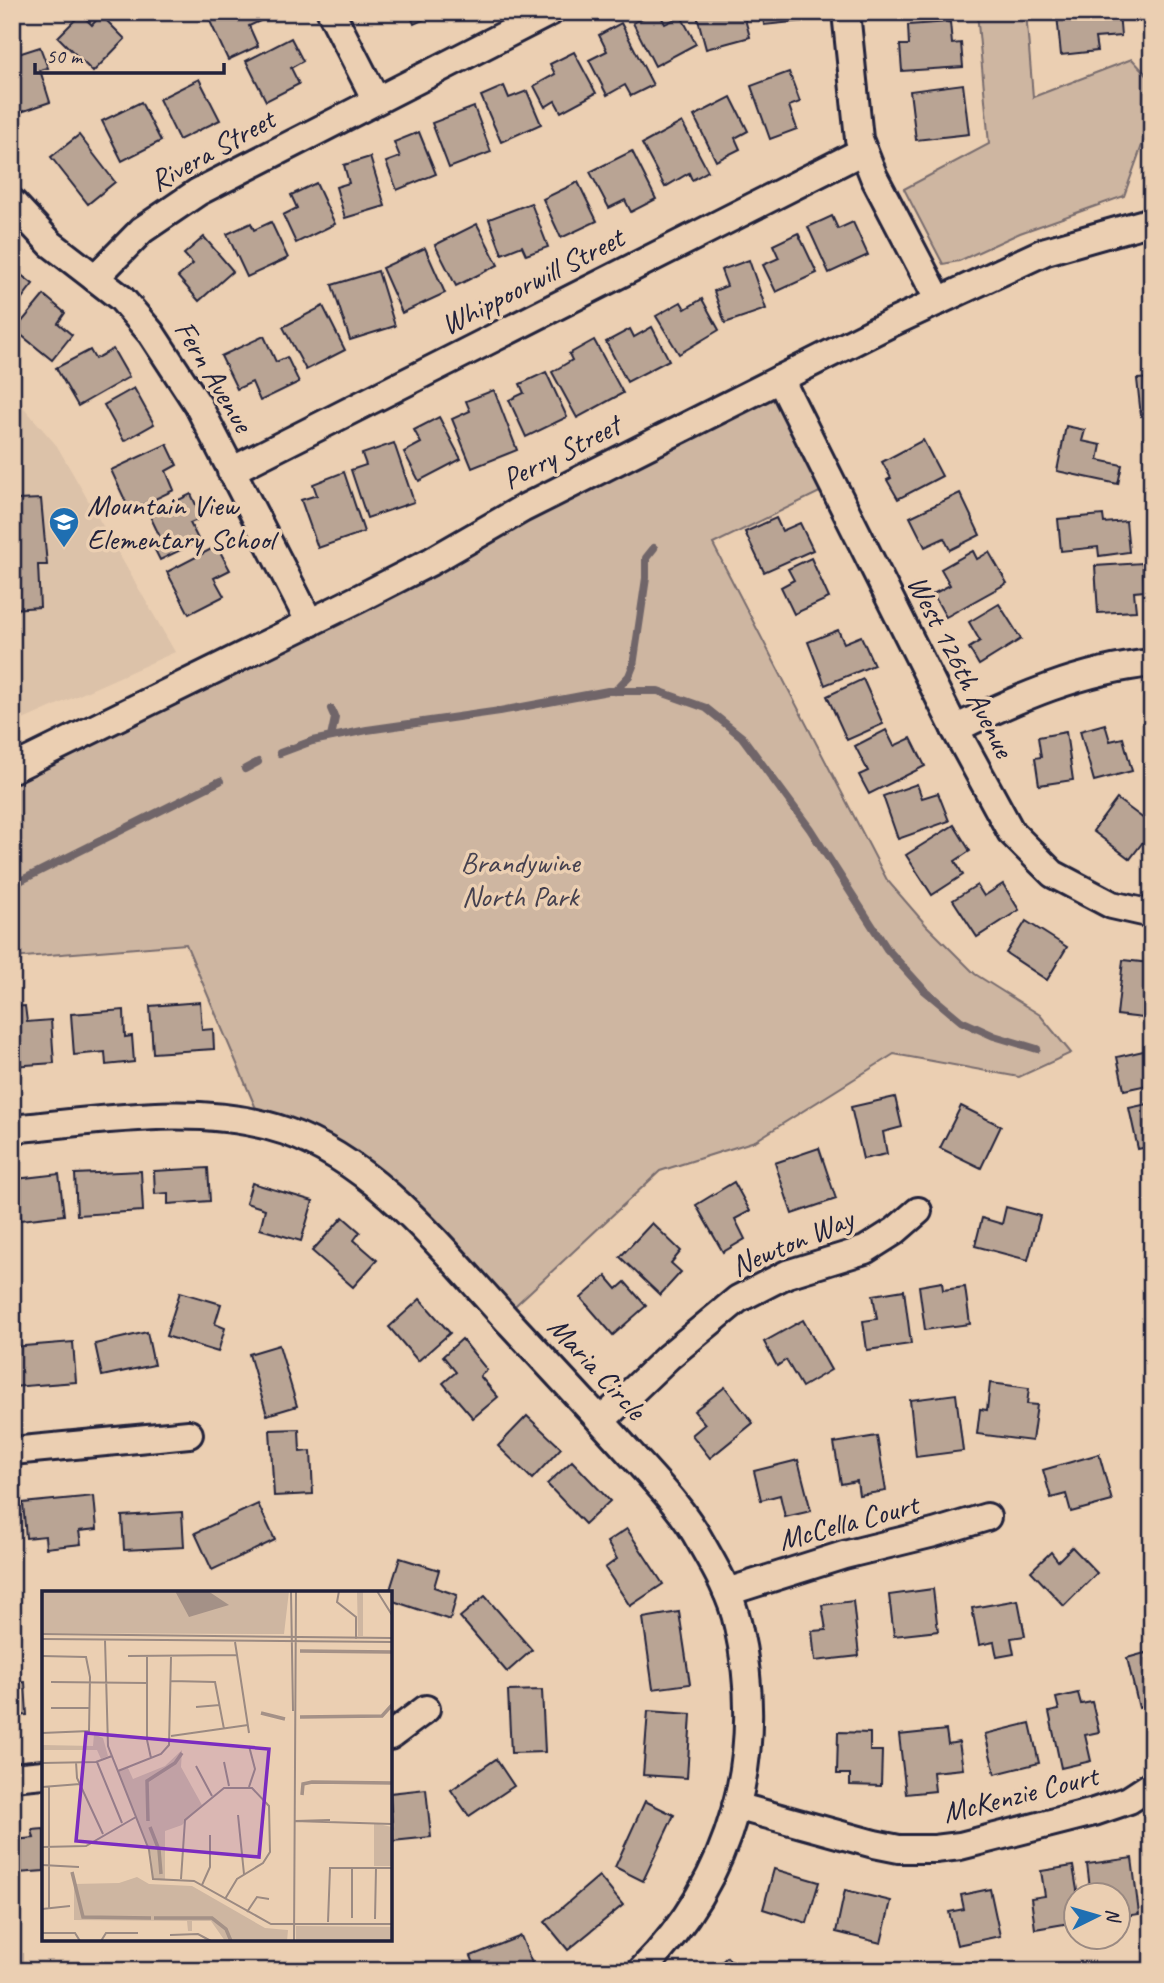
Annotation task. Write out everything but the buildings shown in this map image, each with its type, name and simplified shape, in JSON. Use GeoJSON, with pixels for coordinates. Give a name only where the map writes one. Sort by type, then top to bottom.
{"type":"FeatureCollection","features":[{"type":"Feature","properties":{"kind":"street"},"geometry":{"type":"LineString","coordinates":[[331,12],[376,100]]}},
{"type":"Feature","properties":{"kind":"street","name":"Rivera Street"},"geometry":{"type":"LineString","coordinates":[[95,278],[142,230],[198,192],[550,12]]}},
{"type":"Feature","properties":{"kind":"street"},"geometry":{"type":"LineString","coordinates":[[846,12],[859,139],[874,177],[939,301]]}},
{"type":"Feature","properties":{"kind":"street","name":"Whippoorwill Street"},"geometry":{"type":"LineString","coordinates":[[231,471],[863,151]]}},
{"type":"Feature","properties":{"kind":"street","name":"Fern Avenue"},"geometry":{"type":"LineString","coordinates":[[12,202],[51,244],[121,298],[151,333],[198,405],[310,623]]}},
{"type":"Feature","properties":{"kind":"street","name":"Perry Street"},"geometry":{"type":"LineString","coordinates":[[12,769],[310,623],[430,562],[522,509],[939,301],[1046,251],[1152,221]]}},
{"type":"Feature","properties":{"kind":"street","name":"West 126th Avenue"},"geometry":{"type":"LineString","coordinates":[[780,379],[955,729],[1011,832],[1054,874],[1083,891],[1112,905],[1152,914]]}},
{"type":"Feature","properties":{"kind":"street"},"geometry":{"type":"LineString","coordinates":[[955,729],[1009,702],[1066,680],[1152,663]]}},
{"type":"Feature","properties":{"kind":"street","name":"Maria Circle"},"geometry":{"type":"LineString","coordinates":[[12,1129],[187,1116],[239,1120],[283,1130],[327,1149],[390,1195],[601,1421],[663,1490],[699,1538],[727,1592],[738,1625],[749,1697],[747,1757],[728,1835],[709,1879],[673,1935],[641,1971]]}},
{"type":"Feature","properties":{"kind":"street","name":"Newton Way"},"geometry":{"type":"LineString","coordinates":[[601,1421],[668,1357],[738,1299],[787,1274],[865,1250],[918,1212]]}},
{"type":"Feature","properties":{"kind":"street"},"geometry":{"type":"LineString","coordinates":[[12,1451],[189,1434]]}},
{"type":"Feature","properties":{"kind":"street","name":"McCella Court"},"geometry":{"type":"LineString","coordinates":[[727,1592],[844,1555],[987,1517]]}},
{"type":"Feature","properties":{"kind":"street"},"geometry":{"type":"LineString","coordinates":[[392,1734],[426,1709]]}},
{"type":"Feature","properties":{"kind":"street"},"geometry":{"type":"LineString","coordinates":[[12,1777],[42,1774]]}},
{"type":"Feature","properties":{"kind":"street","name":"McKenzie Court"},"geometry":{"type":"LineString","coordinates":[[736,1806],[874,1844],[899,1849],[935,1849],[960,1846],[1094,1812],[1129,1800],[1152,1785]]}},
{"type":"Feature","properties":{"kind":"shaded area","name":"Mountain View Elementary School"},"geometry":{"type":"Polygon","coordinates":[[[12,394],[57,446],[175,652],[12,725],[12,394]]]}},
{"type":"Feature","properties":{"kind":"green space"},"geometry":{"type":"Polygon","coordinates":[[[977,12],[1026,12],[1033,97],[1132,59],[1152,81],[1152,117],[1124,196],[1020,233],[959,261],[943,264],[904,189],[989,144],[977,12]]]}},
{"type":"Feature","properties":{"kind":"green space","name":"Brandywine North Park"},"geometry":{"type":"Polygon","coordinates":[[[780,379],[832,486],[713,544],[887,880],[926,925],[975,974],[1040,1015],[1071,1053],[1019,1077],[894,1054],[755,1141],[660,1171],[504,1316],[390,1195],[263,1125],[186,944],[12,958],[12,769],[780,379]]]}},
{"type":"Feature","properties":{"kind":"waterway"},"geometry":{"type":"LineString","coordinates":[[615,691],[629,676],[633,666],[646,578],[646,558],[654,548]]}},
{"type":"Feature","properties":{"kind":"waterway"},"geometry":{"type":"LineString","coordinates":[[280,753],[312,741],[367,730],[500,711],[608,691],[658,691],[706,708],[742,737],[810,829],[887,949],[924,990],[961,1021],[994,1036],[1037,1049]]}},
{"type":"Feature","properties":{"kind":"waterway"},"geometry":{"type":"LineString","coordinates":[[331,709],[335,718],[331,737]]}},
{"type":"Feature","properties":{"kind":"waterway"},"geometry":{"type":"LineString","coordinates":[[245,769],[258,762]]}},
{"type":"Feature","properties":{"kind":"waterway"},"geometry":{"type":"LineString","coordinates":[[12,885],[220,781]]}},
{"type":"Feature","properties":{"kind":"place","name":"Mountain View Elementary School"},"geometry":{"type":"Point","coordinates":[64,549]}}]}
